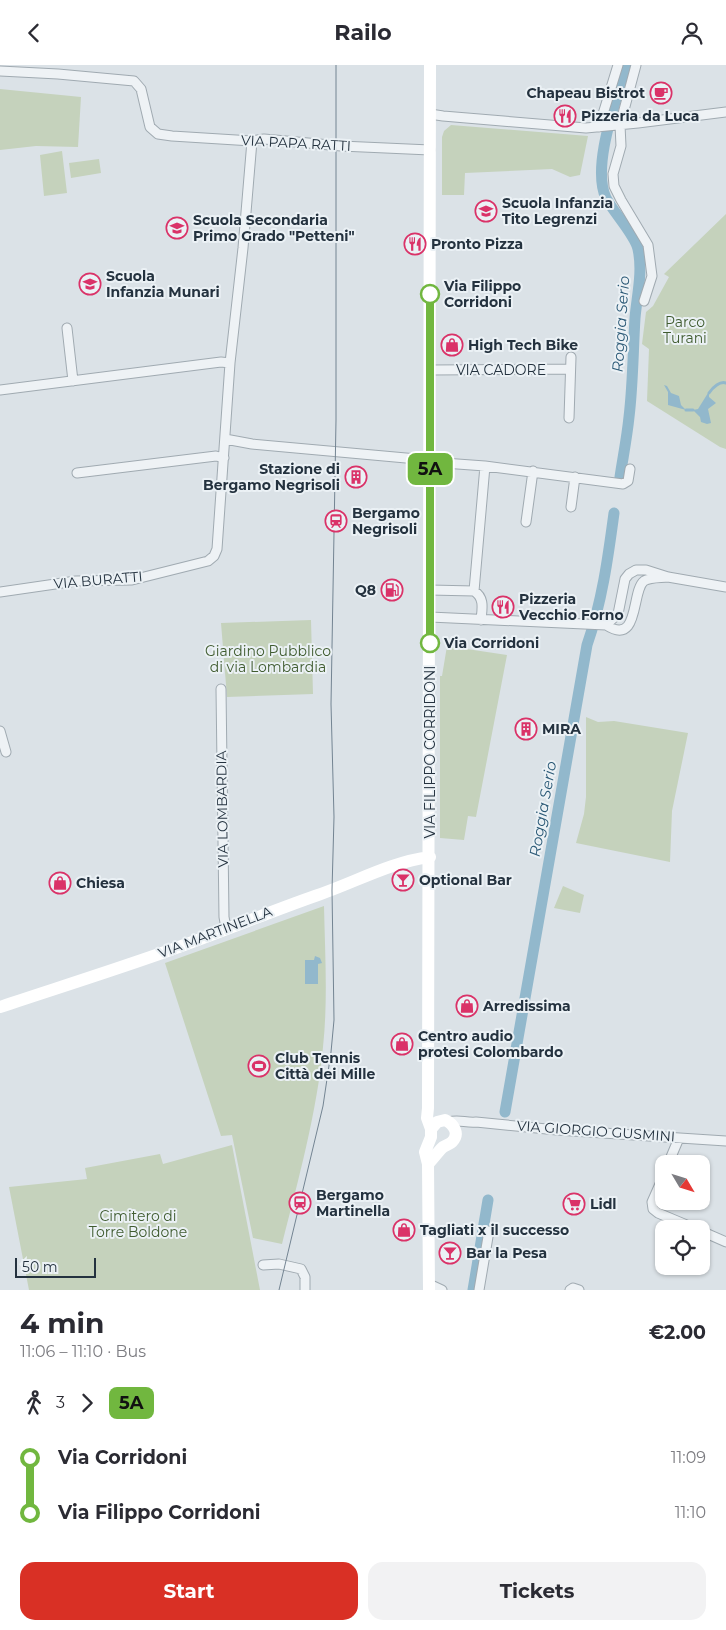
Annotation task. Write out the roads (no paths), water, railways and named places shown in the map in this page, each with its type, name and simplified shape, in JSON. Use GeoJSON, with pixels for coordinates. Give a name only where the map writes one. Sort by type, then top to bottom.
{"type":"FeatureCollection","features":[{"type":"Feature","properties":{"kind":"street"},"geometry":{"type":"LineString","coordinates":[[27,73],[39,65]]}},
{"type":"Feature","properties":{"kind":"street"},"geometry":{"type":"LineString","coordinates":[[50,65],[58,74]]}},
{"type":"Feature","properties":{"kind":"street","name":"VIA FILIPPO CORRIDONI"},"geometry":{"type":"LineString","coordinates":[[430,65],[431,370],[428,1108],[436,1113],[438,1127],[435,1143],[443,1146]]}},
{"type":"Feature","properties":{"kind":"street"},"geometry":{"type":"LineString","coordinates":[[601,126],[618,65]]}},
{"type":"Feature","properties":{"kind":"street"},"geometry":{"type":"LineString","coordinates":[[636,65],[620,125],[622,146],[613,174],[613,180],[621,200],[648,245],[652,276],[644,301]]}},
{"type":"Feature","properties":{"kind":"street"},"geometry":{"type":"LineString","coordinates":[[0,71],[58,74]]}},
{"type":"Feature","properties":{"kind":"street","name":"VIA PAPA RATTI"},"geometry":{"type":"LineString","coordinates":[[58,74],[134,81],[141,89],[150,127],[158,134],[430,150]]}},
{"type":"Feature","properties":{"kind":"street"},"geometry":{"type":"LineString","coordinates":[[430,114],[443,117],[586,127],[620,125],[726,112]]}},
{"type":"Feature","properties":{"kind":"street","name":"VIA BURATTI"},"geometry":{"type":"LineString","coordinates":[[0,592],[76,581],[132,580],[208,561],[214,556],[217,549],[230,363],[243,248],[252,141]]}},
{"type":"Feature","properties":{"kind":"street"},"geometry":{"type":"LineString","coordinates":[[67,328],[73,381]]}},
{"type":"Feature","properties":{"kind":"street"},"geometry":{"type":"LineString","coordinates":[[569,418],[571,357]]}},
{"type":"Feature","properties":{"kind":"street"},"geometry":{"type":"LineString","coordinates":[[0,390],[221,362],[230,363]]}},
{"type":"Feature","properties":{"kind":"street","name":"VIA CADORE"},"geometry":{"type":"LineString","coordinates":[[431,370],[570,369]]}},
{"type":"Feature","properties":{"kind":"street"},"geometry":{"type":"LineString","coordinates":[[225,439],[252,444],[533,471],[624,484],[628,481],[630,469]]}},
{"type":"Feature","properties":{"kind":"street"},"geometry":{"type":"LineString","coordinates":[[77,473],[216,455],[224,458]]}},
{"type":"Feature","properties":{"kind":"street"},"geometry":{"type":"LineString","coordinates":[[474,591],[485,466]]}},
{"type":"Feature","properties":{"kind":"street"},"geometry":{"type":"LineString","coordinates":[[526,523],[533,471]]}},
{"type":"Feature","properties":{"kind":"street"},"geometry":{"type":"LineString","coordinates":[[571,507],[574,477]]}},
{"type":"Feature","properties":{"kind":"street"},"geometry":{"type":"LineString","coordinates":[[602,625],[618,614],[626,579],[629,574],[639,569],[668,577],[726,587]]}},
{"type":"Feature","properties":{"kind":"street"},"geometry":{"type":"LineString","coordinates":[[430,617],[602,625],[617,630],[625,628],[633,619],[638,591],[641,585],[647,579],[668,577]]}},
{"type":"Feature","properties":{"kind":"street"},"geometry":{"type":"LineString","coordinates":[[430,590],[474,591],[480,594],[482,600],[481,620]]}},
{"type":"Feature","properties":{"kind":"street","name":"VIA LOMBARDIA"},"geometry":{"type":"LineString","coordinates":[[221,689],[224,917],[226,928]]}},
{"type":"Feature","properties":{"kind":"street"},"geometry":{"type":"LineString","coordinates":[[0,731],[6,752]]}},
{"type":"Feature","properties":{"kind":"street","name":"VIA MARTINELLA"},"geometry":{"type":"LineString","coordinates":[[0,1007],[163,953],[324,893],[395,864],[412,859],[430,857]]}},
{"type":"Feature","properties":{"kind":"street","name":"VIA GIORGIO GUSMINI"},"geometry":{"type":"LineString","coordinates":[[438,1127],[456,1119],[466,1123],[476,1122],[557,1130],[726,1141]]}},
{"type":"Feature","properties":{"kind":"street"},"geometry":{"type":"LineString","coordinates":[[428,1163],[443,1146],[451,1143],[466,1123]]}},
{"type":"Feature","properties":{"kind":"street"},"geometry":{"type":"LineString","coordinates":[[438,1127],[426,1152],[428,1163],[429,1287],[442,1290]]}},
{"type":"Feature","properties":{"kind":"street","name":"VIA FILIPPO CORRIDONI"},"geometry":{"type":"LineString","coordinates":[[438,1127],[455,1128],[456,1136]]}},
{"type":"Feature","properties":{"kind":"street"},"geometry":{"type":"LineString","coordinates":[[672,1155],[679,1137]]}},
{"type":"Feature","properties":{"kind":"street"},"geometry":{"type":"LineString","coordinates":[[655,1196],[652,1203],[653,1209],[675,1220]]}},
{"type":"Feature","properties":{"kind":"street"},"geometry":{"type":"LineString","coordinates":[[479,1290],[489,1231]]}},
{"type":"Feature","properties":{"kind":"street"},"geometry":{"type":"LineString","coordinates":[[710,1235],[726,1242]]}},
{"type":"Feature","properties":{"kind":"street"},"geometry":{"type":"LineString","coordinates":[[263,1265],[279,1263],[301,1269],[305,1277],[305,1290]]}},
{"type":"Feature","properties":{"kind":"street"},"geometry":{"type":"LineString","coordinates":[[570,1290],[573,1288],[579,1290]]}},
{"type":"Feature","properties":{"kind":"water"},"geometry":{"type":"Polygon","coordinates":[[[664,385],[667,386],[671,393],[679,396],[681,405],[686,410],[668,405],[668,392],[664,385]]]}},
{"type":"Feature","properties":{"kind":"water"},"geometry":{"type":"Polygon","coordinates":[[[708,393],[709,397],[716,403],[708,409],[711,423],[707,424],[701,422],[700,417],[693,410],[698,409],[708,393]]]}},
{"type":"Feature","properties":{"kind":"water"},"geometry":{"type":"Polygon","coordinates":[[[315,956],[320,958],[322,963],[318,964],[318,984],[305,984],[305,960],[314,960],[315,956]]]}},
{"type":"Feature","properties":{"kind":"waterway","name":"Roggia Serio"},"geometry":{"type":"LineString","coordinates":[[620,477],[630,405],[640,266],[636,243],[606,198],[602,184],[602,169],[607,132],[626,65]]}},
{"type":"Feature","properties":{"kind":"waterway"},"geometry":{"type":"LineString","coordinates":[[709,393],[717,385],[726,383]]}},
{"type":"Feature","properties":{"kind":"waterway"},"geometry":{"type":"LineString","coordinates":[[686,410],[693,410]]}},
{"type":"Feature","properties":{"kind":"waterway","name":"Roggia Serio"},"geometry":{"type":"LineString","coordinates":[[505,1112],[587,645],[601,596],[614,513]]}},
{"type":"Feature","properties":{"kind":"waterway","name":"Roggia Serio"},"geometry":{"type":"LineString","coordinates":[[473,1290],[488,1200]]}},
{"type":"Feature","properties":{"kind":"tram line"},"geometry":{"type":"LineString","coordinates":[[279,1290],[323,1106],[334,1020],[332,890],[334,817],[331,704],[336,420],[336,65]]}},
{"type":"Feature","properties":{"kind":"place","name":"Chapeau Bistrot"},"geometry":{"type":"Point","coordinates":[661,93]}},
{"type":"Feature","properties":{"kind":"place","name":"Pizzeria da Luca"},"geometry":{"type":"Point","coordinates":[565,116]}},
{"type":"Feature","properties":{"kind":"place","name":"Scuola Infanzia Tito Legrenzi"},"geometry":{"type":"Point","coordinates":[486,211]}},
{"type":"Feature","properties":{"kind":"place","name":"Scuola Secondaria Primo Grado \"Petteni\""},"geometry":{"type":"Point","coordinates":[177,228]}},
{"type":"Feature","properties":{"kind":"place","name":"Pronto Pizza"},"geometry":{"type":"Point","coordinates":[415,244]}},
{"type":"Feature","properties":{"kind":"place","name":"Scuola Infanzia Munari"},"geometry":{"type":"Point","coordinates":[90,284]}},
{"type":"Feature","properties":{"kind":"place","name":"Via Filippo Corridoni"},"geometry":{"type":"Point","coordinates":[430,294]}},
{"type":"Feature","properties":{"kind":"place","name":"High Tech Bike"},"geometry":{"type":"Point","coordinates":[452,345]}},
{"type":"Feature","properties":{"kind":"place","name":"Stazione di Bergamo Negrisoli"},"geometry":{"type":"Point","coordinates":[356,477]}},
{"type":"Feature","properties":{"kind":"place","name":"Bergamo Negrisoli"},"geometry":{"type":"Point","coordinates":[336,521]}},
{"type":"Feature","properties":{"kind":"place","name":"Q8"},"geometry":{"type":"Point","coordinates":[392,590]}},
{"type":"Feature","properties":{"kind":"place","name":"Pizzeria Vecchio Forno"},"geometry":{"type":"Point","coordinates":[503,607]}},
{"type":"Feature","properties":{"kind":"place","name":"Via Corridoni"},"geometry":{"type":"Point","coordinates":[430,643]}},
{"type":"Feature","properties":{"kind":"place","name":"MIRA"},"geometry":{"type":"Point","coordinates":[526,729]}},
{"type":"Feature","properties":{"kind":"place","name":"Optional Bar"},"geometry":{"type":"Point","coordinates":[403,880]}},
{"type":"Feature","properties":{"kind":"place","name":"Chiesa"},"geometry":{"type":"Point","coordinates":[60,883]}},
{"type":"Feature","properties":{"kind":"place","name":"Arredissima"},"geometry":{"type":"Point","coordinates":[467,1006]}},
{"type":"Feature","properties":{"kind":"place","name":"Centro audio protesi Colombardo"},"geometry":{"type":"Point","coordinates":[402,1044]}},
{"type":"Feature","properties":{"kind":"place","name":"Club Tennis Città dei Mille"},"geometry":{"type":"Point","coordinates":[259,1066]}},
{"type":"Feature","properties":{"kind":"place","name":"Bergamo Martinella"},"geometry":{"type":"Point","coordinates":[300,1203]}},
{"type":"Feature","properties":{"kind":"place","name":"Lidl"},"geometry":{"type":"Point","coordinates":[574,1204]}},
{"type":"Feature","properties":{"kind":"place","name":"Tagliati x il successo"},"geometry":{"type":"Point","coordinates":[404,1230]}},
{"type":"Feature","properties":{"kind":"place","name":"Bar la Pesa"},"geometry":{"type":"Point","coordinates":[450,1253]}},
{"type":"Feature","properties":{"kind":"park label","name":"Parco Turani"},"geometry":{"type":"Point","coordinates":[685,330]}},
{"type":"Feature","properties":{"kind":"park label","name":"Giardino Pubblico di via Lombardia"},"geometry":{"type":"Point","coordinates":[268,659]}},
{"type":"Feature","properties":{"kind":"park label","name":"Cimitero di Torre Boldone"},"geometry":{"type":"Point","coordinates":[138,1224]}}]}
